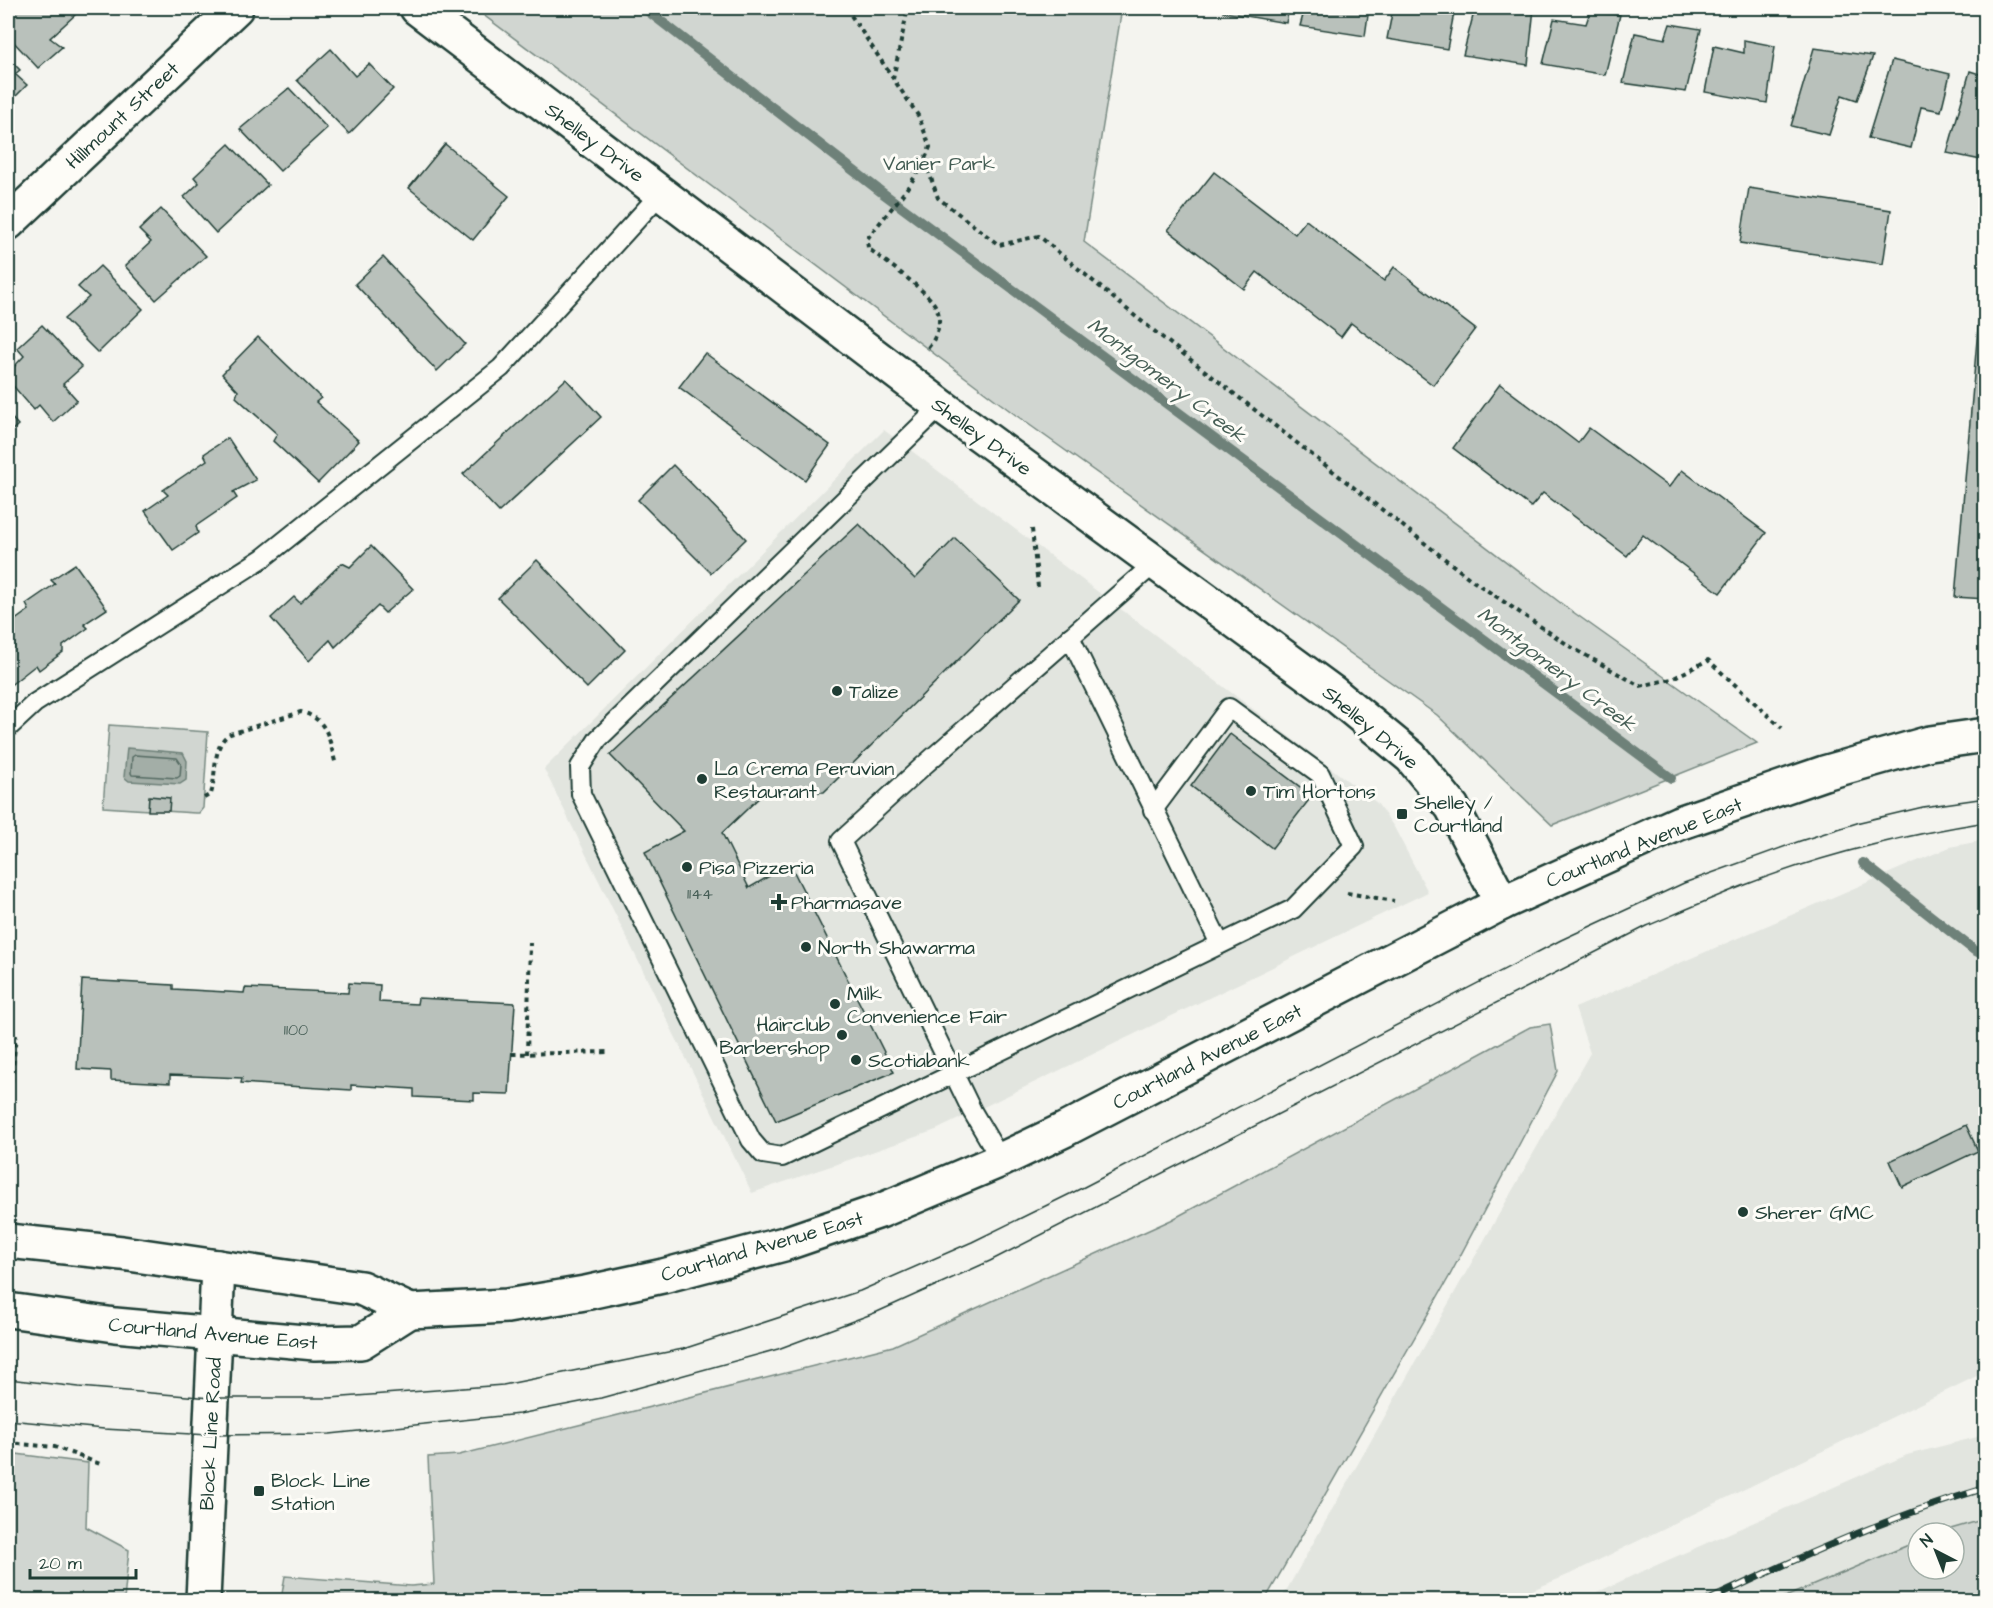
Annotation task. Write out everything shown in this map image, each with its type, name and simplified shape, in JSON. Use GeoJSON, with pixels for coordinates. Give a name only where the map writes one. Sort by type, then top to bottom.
{"type":"FeatureCollection","features":[{"type":"Feature","properties":{"kind":"main road","name":"Hillmount Street"},"geometry":{"type":"LineString","coordinates":[[8,223],[236,8]]}},
{"type":"Feature","properties":{"kind":"main road","name":"Shelley Drive"},"geometry":{"type":"LineString","coordinates":[[417,8],[941,406],[1332,692],[1412,757],[1452,807],[1502,903]]}},
{"type":"Feature","properties":{"kind":"main road","name":"Courtland Avenue East"},"geometry":{"type":"LineString","coordinates":[[8,1241],[122,1253],[361,1288],[410,1311],[507,1306],[585,1293],[663,1276],[784,1244],[880,1211],[1001,1160],[1064,1130],[1502,903],[1679,823],[1824,773],[1930,743],[1986,735]]}},
{"type":"Feature","properties":{"kind":"main road","name":"Block Line Road"},"geometry":{"type":"LineString","coordinates":[[203,1600],[218,1267]]}},
{"type":"Feature","properties":{"kind":"main road","name":"Courtland Avenue East"},"geometry":{"type":"LineString","coordinates":[[8,1310],[115,1325],[315,1343],[361,1342],[410,1311]]}},
{"type":"Feature","properties":{"kind":"lane"},"geometry":{"type":"LineString","coordinates":[[8,728],[35,703],[263,558],[501,368],[662,192]]}},
{"type":"Feature","properties":{"kind":"lane"},"geometry":{"type":"LineString","coordinates":[[941,406],[598,739],[580,767],[581,794],[751,1140],[763,1154],[782,1157],[1293,909],[1354,846],[1320,774],[1228,708],[1154,810]]}},
{"type":"Feature","properties":{"kind":"lane"},"geometry":{"type":"LineString","coordinates":[[1001,1160],[972,1112],[841,841],[1155,563]]}},
{"type":"Feature","properties":{"kind":"lane"},"geometry":{"type":"LineString","coordinates":[[1070,636],[1220,944]]}},
{"type":"Feature","properties":{"kind":"path"},"geometry":{"type":"LineString","coordinates":[[846,8],[919,117],[930,147],[925,161],[867,239],[868,248],[925,294],[938,309],[939,328],[929,347],[901,376]]}},
{"type":"Feature","properties":{"kind":"path"},"geometry":{"type":"LineString","coordinates":[[893,79],[908,8]]}},
{"type":"Feature","properties":{"kind":"path"},"geometry":{"type":"LineString","coordinates":[[925,161],[938,198],[999,245],[1039,236],[1135,316],[1473,581],[1571,646],[1640,686],[1672,679],[1708,660],[1782,728]]}},
{"type":"Feature","properties":{"kind":"path"},"geometry":{"type":"LineString","coordinates":[[1032,529],[1038,587]]}},
{"type":"Feature","properties":{"kind":"path"},"geometry":{"type":"LineString","coordinates":[[204,798],[208,797],[212,790],[219,748],[223,738],[301,712],[312,715],[325,729],[336,765]]}},
{"type":"Feature","properties":{"kind":"path"},"geometry":{"type":"LineString","coordinates":[[1314,888],[1394,901]]}},
{"type":"Feature","properties":{"kind":"path"},"geometry":{"type":"LineString","coordinates":[[527,1054],[530,943]]}},
{"type":"Feature","properties":{"kind":"path"},"geometry":{"type":"LineString","coordinates":[[8,1118],[16,1035]]}},
{"type":"Feature","properties":{"kind":"path"},"geometry":{"type":"LineString","coordinates":[[512,1054],[610,1052]]}},
{"type":"Feature","properties":{"kind":"path"},"geometry":{"type":"LineString","coordinates":[[8,1443],[55,1447],[99,1464]]}},
{"type":"Feature","properties":{"kind":"shaded area"},"geometry":{"type":"Polygon","coordinates":[[[884,430],[1377,803],[1394,827],[1428,892],[936,1130],[752,1193],[544,769],[884,430]]]}},
{"type":"Feature","properties":{"kind":"shaded area","name":"Sherer GMC"},"geometry":{"type":"Polygon","coordinates":[[[1985,840],[1985,1372],[1570,1574],[1509,1600],[1281,1600],[1590,1053],[1575,1008],[1950,847],[1985,840]]]}},
{"type":"Feature","properties":{"kind":"shaded area"},"geometry":{"type":"Polygon","coordinates":[[[1985,1435],[1985,1519],[1966,1525],[1966,1521],[1906,1521],[1906,1546],[1778,1600],[1581,1600],[1634,1575],[1907,1455],[1985,1435]]]}},
{"type":"Feature","properties":{"kind":"green space","name":"Vanier Park"},"geometry":{"type":"Polygon","coordinates":[[[474,8],[1122,8],[1084,242],[1566,607],[1757,743],[1552,825],[1437,715],[1017,416],[474,8]]]}},
{"type":"Feature","properties":{"kind":"green space"},"geometry":{"type":"Polygon","coordinates":[[[109,725],[208,732],[203,808],[199,813],[103,807],[109,725]]]}},
{"type":"Feature","properties":{"kind":"green space"},"geometry":{"type":"Polygon","coordinates":[[[1550,1024],[1558,1071],[1449,1277],[1265,1600],[281,1600],[285,1576],[411,1586],[434,1584],[428,1457],[459,1455],[893,1346],[1171,1220],[1530,1027],[1550,1024]]]}},
{"type":"Feature","properties":{"kind":"green space"},"geometry":{"type":"Polygon","coordinates":[[[8,1453],[88,1463],[86,1527],[129,1550],[124,1600],[8,1600],[8,1453]]]}},
{"type":"Feature","properties":{"kind":"green space"},"geometry":{"type":"Polygon","coordinates":[[[1985,1519],[1985,1600],[1778,1600],[1906,1546],[1906,1581],[1966,1581],[1966,1525],[1985,1519]]]}},
{"type":"Feature","properties":{"kind":"water"},"geometry":{"type":"Polygon","coordinates":[[[127,748],[183,753],[187,761],[186,780],[180,784],[129,781],[124,777],[127,748]]]}},
{"type":"Feature","properties":{"kind":"building"},"geometry":{"type":"Polygon","coordinates":[[[13,8],[69,8],[75,15],[50,38],[62,47],[38,68],[8,36],[8,13],[13,8]]]}},
{"type":"Feature","properties":{"kind":"building"},"geometry":{"type":"Polygon","coordinates":[[[1224,8],[1289,8],[1286,23],[1223,12],[1224,8]]]}},
{"type":"Feature","properties":{"kind":"building"},"geometry":{"type":"Polygon","coordinates":[[[1305,8],[1369,8],[1365,36],[1300,26],[1305,8]]]}},
{"type":"Feature","properties":{"kind":"building"},"geometry":{"type":"Polygon","coordinates":[[[1393,8],[1455,8],[1447,49],[1387,39],[1393,8]]]}},
{"type":"Feature","properties":{"kind":"building"},"geometry":{"type":"Polygon","coordinates":[[[1475,8],[1534,8],[1528,65],[1463,55],[1475,8]]]}},
{"type":"Feature","properties":{"kind":"building"},"geometry":{"type":"Polygon","coordinates":[[[1590,12],[1620,15],[1605,75],[1543,64],[1554,19],[1586,24],[1590,12]]]}},
{"type":"Feature","properties":{"kind":"building"},"geometry":{"type":"Polygon","coordinates":[[[1670,24],[1701,29],[1686,92],[1623,83],[1635,33],[1665,39],[1670,24]]]}},
{"type":"Feature","properties":{"kind":"building"},"geometry":{"type":"Polygon","coordinates":[[[1744,40],[1775,46],[1767,103],[1705,92],[1714,46],[1744,53],[1744,40]]]}},
{"type":"Feature","properties":{"kind":"building"},"geometry":{"type":"Polygon","coordinates":[[[1814,48],[1873,56],[1857,100],[1842,95],[1829,135],[1791,126],[1814,48]]]}},
{"type":"Feature","properties":{"kind":"building"},"geometry":{"type":"Polygon","coordinates":[[[331,49],[355,76],[369,64],[393,89],[349,134],[297,80],[331,49]]]}},
{"type":"Feature","properties":{"kind":"building"},"geometry":{"type":"Polygon","coordinates":[[[8,58],[20,70],[15,74],[27,85],[10,102],[8,99],[8,58]]]}},
{"type":"Feature","properties":{"kind":"building"},"geometry":{"type":"Polygon","coordinates":[[[1892,60],[1950,74],[1941,111],[1921,107],[1911,148],[1868,138],[1892,60]]]}},
{"type":"Feature","properties":{"kind":"building"},"geometry":{"type":"Polygon","coordinates":[[[1970,71],[1986,76],[1986,161],[1947,153],[1970,71]]]}},
{"type":"Feature","properties":{"kind":"building"},"geometry":{"type":"Polygon","coordinates":[[[289,88],[327,128],[280,171],[240,129],[289,88]]]}},
{"type":"Feature","properties":{"kind":"building"},"geometry":{"type":"Polygon","coordinates":[[[229,144],[268,185],[216,233],[184,197],[199,183],[194,177],[229,144]]]}},
{"type":"Feature","properties":{"kind":"building"},"geometry":{"type":"Polygon","coordinates":[[[445,144],[509,196],[473,240],[409,188],[445,144]]]}},
{"type":"Feature","properties":{"kind":"building"},"geometry":{"type":"Polygon","coordinates":[[[1214,172],[1295,234],[1306,220],[1384,281],[1394,267],[1475,329],[1433,385],[1351,323],[1341,337],[1257,272],[1244,289],[1168,230],[1214,172]]]}},
{"type":"Feature","properties":{"kind":"building"},"geometry":{"type":"Polygon","coordinates":[[[1749,188],[1891,210],[1883,264],[1740,243],[1749,188]]]}},
{"type":"Feature","properties":{"kind":"building"},"geometry":{"type":"Polygon","coordinates":[[[161,209],[206,256],[156,300],[125,266],[151,242],[139,230],[161,209]]]}},
{"type":"Feature","properties":{"kind":"building"},"geometry":{"type":"Polygon","coordinates":[[[383,257],[465,344],[437,371],[355,284],[383,257]]]}},
{"type":"Feature","properties":{"kind":"building"},"geometry":{"type":"Polygon","coordinates":[[[100,266],[143,309],[98,353],[64,319],[89,297],[78,287],[100,266]]]}},
{"type":"Feature","properties":{"kind":"building"},"geometry":{"type":"Polygon","coordinates":[[[1981,293],[1986,293],[1986,599],[1955,597],[1981,293]]]}},
{"type":"Feature","properties":{"kind":"building"},"geometry":{"type":"Polygon","coordinates":[[[42,325],[82,367],[63,384],[77,400],[53,422],[39,405],[34,410],[8,380],[8,373],[24,356],[17,348],[42,325]]]}},
{"type":"Feature","properties":{"kind":"building"},"geometry":{"type":"Polygon","coordinates":[[[258,337],[321,398],[316,402],[359,441],[318,483],[273,441],[277,434],[236,397],[238,391],[222,374],[258,337]]]}},
{"type":"Feature","properties":{"kind":"building"},"geometry":{"type":"Polygon","coordinates":[[[705,353],[830,445],[805,480],[679,387],[705,353]]]}},
{"type":"Feature","properties":{"kind":"building"},"geometry":{"type":"Polygon","coordinates":[[[566,379],[601,417],[499,512],[463,474],[566,379]]]}},
{"type":"Feature","properties":{"kind":"building"},"geometry":{"type":"Polygon","coordinates":[[[1500,384],[1578,443],[1589,428],[1669,487],[1682,470],[1766,533],[1720,593],[1643,535],[1627,556],[1543,493],[1531,507],[1453,448],[1500,384]]]}},
{"type":"Feature","properties":{"kind":"building"},"geometry":{"type":"Polygon","coordinates":[[[8,414],[18,425],[8,434],[8,414]]]}},
{"type":"Feature","properties":{"kind":"building"},"geometry":{"type":"Polygon","coordinates":[[[228,438],[256,480],[233,492],[237,498],[196,526],[198,533],[173,550],[145,511],[168,495],[163,490],[207,460],[204,454],[228,438]]]}},
{"type":"Feature","properties":{"kind":"building"},"geometry":{"type":"Polygon","coordinates":[[[673,465],[746,539],[711,573],[638,500],[673,465]]]}},
{"type":"Feature","properties":{"kind":"building"},"geometry":{"type":"Polygon","coordinates":[[[859,524],[915,579],[955,538],[1019,600],[824,792],[764,793],[722,833],[749,888],[790,864],[894,1072],[776,1121],[645,852],[684,831],[610,755],[859,524]]]}},
{"type":"Feature","properties":{"kind":"building"},"geometry":{"type":"Polygon","coordinates":[[[371,546],[413,589],[385,613],[378,606],[335,647],[330,640],[309,661],[271,618],[294,597],[300,603],[342,563],[350,567],[371,546]]]}},
{"type":"Feature","properties":{"kind":"building"},"geometry":{"type":"Polygon","coordinates":[[[537,560],[625,650],[587,688],[498,598],[537,560]]]}},
{"type":"Feature","properties":{"kind":"building"},"geometry":{"type":"Polygon","coordinates":[[[75,564],[107,609],[84,624],[88,628],[63,646],[63,652],[39,670],[36,665],[8,687],[8,619],[11,623],[29,610],[26,604],[55,584],[51,580],[75,564]]]}},
{"type":"Feature","properties":{"kind":"building","name":"Tim Hortons"},"geometry":{"type":"Polygon","coordinates":[[[1230,734],[1312,796],[1272,848],[1191,786],[1230,734]]]}},
{"type":"Feature","properties":{"kind":"building"},"geometry":{"type":"Polygon","coordinates":[[[149,796],[170,798],[169,811],[148,811],[149,796]]]}},
{"type":"Feature","properties":{"kind":"building"},"geometry":{"type":"Polygon","coordinates":[[[82,980],[173,985],[173,989],[244,993],[245,988],[348,993],[349,983],[380,985],[379,1002],[417,1004],[418,998],[515,1003],[509,1094],[474,1093],[474,1100],[414,1097],[414,1089],[351,1085],[351,1090],[241,1083],[242,1078],[170,1075],[170,1083],[111,1080],[111,1071],[77,1069],[82,980]]]}},
{"type":"Feature","properties":{"kind":"building"},"geometry":{"type":"Polygon","coordinates":[[[1966,1125],[1978,1151],[1902,1187],[1890,1161],[1966,1125]]]}},
{"type":"Feature","properties":{"kind":"waterway","name":"Montgomery Creek"},"geometry":{"type":"LineString","coordinates":[[644,8],[880,191],[1671,778]]}},
{"type":"Feature","properties":{"kind":"waterway","name":"Montgomery Creek"},"geometry":{"type":"LineString","coordinates":[[1863,863],[1974,950],[1986,956]]}},
{"type":"Feature","properties":{"kind":"tram line"},"geometry":{"type":"LineString","coordinates":[[8,1379],[211,1398],[330,1398],[503,1385],[683,1349],[860,1291],[972,1242],[1084,1187],[1561,940],[1684,883],[1860,822],[1923,807],[1986,798]]}},
{"type":"Feature","properties":{"kind":"tram line"},"geometry":{"type":"LineString","coordinates":[[8,1420],[104,1429],[209,1435],[330,1434],[519,1414],[601,1398],[778,1349],[877,1312],[990,1261],[1647,926],[1745,885],[1833,855],[1925,833],[1986,822]]}},
{"type":"Feature","properties":{"kind":"railway"},"geometry":{"type":"LineString","coordinates":[[1709,1600],[1845,1538],[1915,1511],[1986,1488]]}},
{"type":"Feature","properties":{"kind":"place","name":"Talize"},"geometry":{"type":"Point","coordinates":[837,691]}},
{"type":"Feature","properties":{"kind":"place","name":"La Crema Peruvian Restaurant"},"geometry":{"type":"Point","coordinates":[702,779]}},
{"type":"Feature","properties":{"kind":"place","name":"Tim Hortons"},"geometry":{"type":"Point","coordinates":[1251,791]}},
{"type":"Feature","properties":{"kind":"place","name":"Shelley / Courtland"},"geometry":{"type":"Point","coordinates":[1402,814]}},
{"type":"Feature","properties":{"kind":"place","name":"Pisa Pizzeria"},"geometry":{"type":"Point","coordinates":[687,867]}},
{"type":"Feature","properties":{"kind":"place","name":"Pharmasave"},"geometry":{"type":"Point","coordinates":[779,902]}},
{"type":"Feature","properties":{"kind":"place","name":"North Shawarma"},"geometry":{"type":"Point","coordinates":[806,947]}},
{"type":"Feature","properties":{"kind":"place","name":"Milk Convenience Fair"},"geometry":{"type":"Point","coordinates":[835,1004]}},
{"type":"Feature","properties":{"kind":"place","name":"Hairclub Barbershop"},"geometry":{"type":"Point","coordinates":[842,1035]}},
{"type":"Feature","properties":{"kind":"place","name":"Scotiabank"},"geometry":{"type":"Point","coordinates":[856,1060]}},
{"type":"Feature","properties":{"kind":"place","name":"Sherer GMC"},"geometry":{"type":"Point","coordinates":[1743,1212]}},
{"type":"Feature","properties":{"kind":"place","name":"Block Line Station"},"geometry":{"type":"Point","coordinates":[259,1491]}}]}
